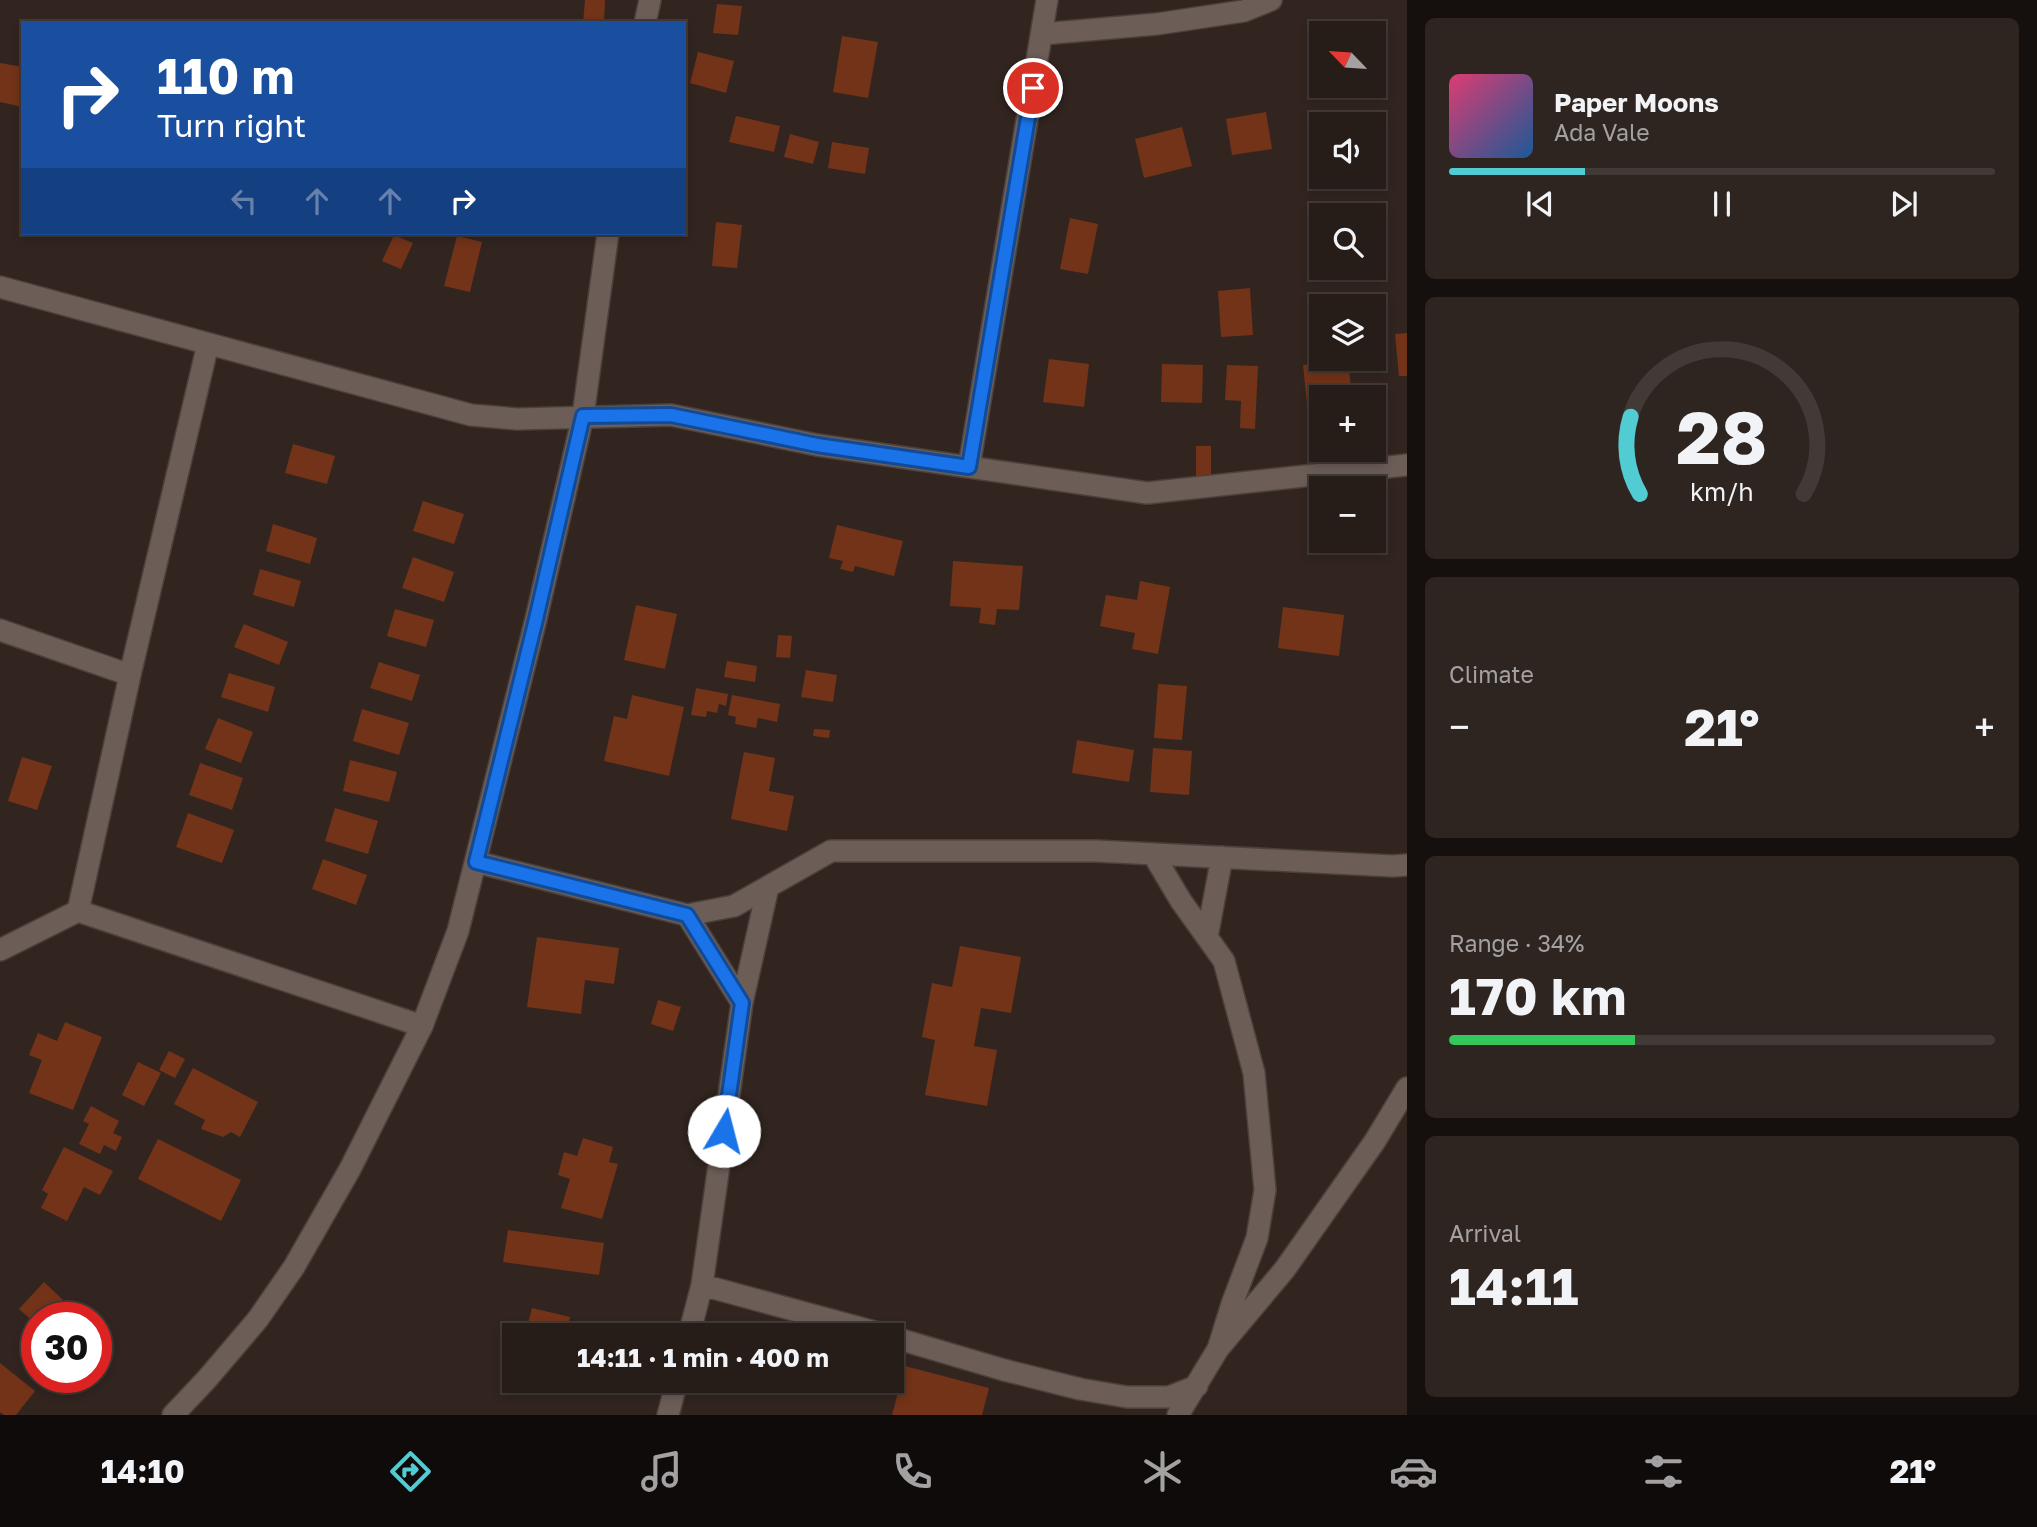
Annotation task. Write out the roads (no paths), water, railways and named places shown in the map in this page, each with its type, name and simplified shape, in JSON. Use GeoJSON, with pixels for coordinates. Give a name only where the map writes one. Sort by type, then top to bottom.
{"type":"FeatureCollection","features":[{"type":"Feature","properties":{"kind":"street"},"geometry":{"type":"LineString","coordinates":[[645,21],[650,0]]}},
{"type":"Feature","properties":{"kind":"street"},"geometry":{"type":"LineString","coordinates":[[969,467],[1047,0]]}},
{"type":"Feature","properties":{"kind":"street"},"geometry":{"type":"LineString","coordinates":[[1042,34],[1157,24],[1244,11],[1270,0]]}},
{"type":"Feature","properties":{"kind":"street"},"geometry":{"type":"LineString","coordinates":[[173,1415],[258,1319],[294,1267],[350,1169],[422,1026],[458,931],[536,619],[583,416],[608,235]]}},
{"type":"Feature","properties":{"kind":"street"},"geometry":{"type":"LineString","coordinates":[[0,287],[471,415],[517,419],[671,415],[817,445],[1147,493],[1407,465]]}},
{"type":"Feature","properties":{"kind":"street"},"geometry":{"type":"LineString","coordinates":[[78,911],[208,344]]}},
{"type":"Feature","properties":{"kind":"street"},"geometry":{"type":"LineString","coordinates":[[0,630],[130,675]]}},
{"type":"Feature","properties":{"kind":"street"},"geometry":{"type":"LineString","coordinates":[[476,862],[687,915],[734,906],[831,851],[1096,851],[1407,865]]}},
{"type":"Feature","properties":{"kind":"street"},"geometry":{"type":"LineString","coordinates":[[1153,854],[1181,901],[1224,961],[1254,1073],[1265,1190],[1257,1238],[1218,1349]]}},
{"type":"Feature","properties":{"kind":"street"},"geometry":{"type":"LineString","coordinates":[[1207,937],[1222,857]]}},
{"type":"Feature","properties":{"kind":"street"},"geometry":{"type":"LineString","coordinates":[[692,1323],[702,1285],[742,1003],[768,887]]}},
{"type":"Feature","properties":{"kind":"street"},"geometry":{"type":"LineString","coordinates":[[0,950],[78,911],[422,1026]]}},
{"type":"Feature","properties":{"kind":"street"},"geometry":{"type":"LineString","coordinates":[[687,915],[742,1003]]}},
{"type":"Feature","properties":{"kind":"street"},"geometry":{"type":"LineString","coordinates":[[1178,1415],[1218,1349],[1285,1269],[1375,1141],[1407,1088]]}},
{"type":"Feature","properties":{"kind":"street"},"geometry":{"type":"LineString","coordinates":[[702,1285],[842,1323]]}},
{"type":"Feature","properties":{"kind":"street"},"geometry":{"type":"LineString","coordinates":[[904,1341],[1004,1370],[1080,1389],[1127,1397],[1169,1397],[1197,1386]]}},
{"type":"Feature","properties":{"kind":"street"},"geometry":{"type":"LineString","coordinates":[[668,1415],[674,1393]]}}]}
